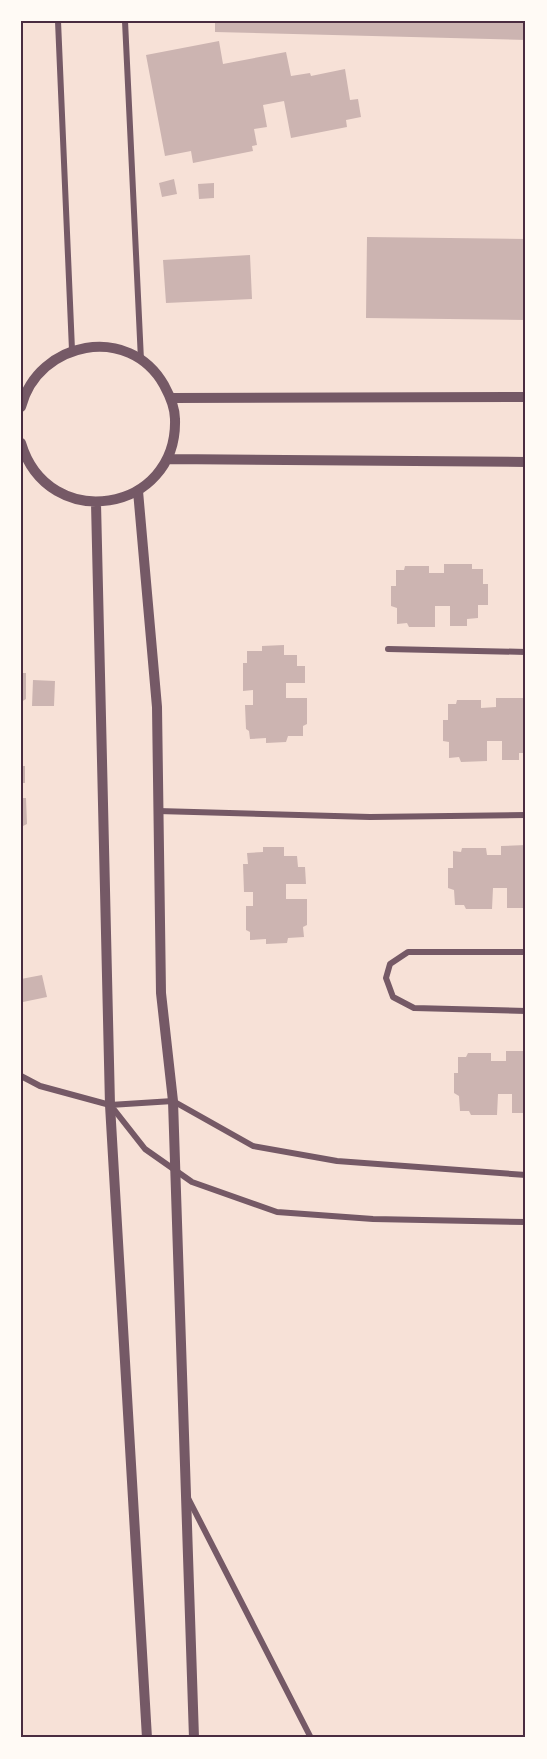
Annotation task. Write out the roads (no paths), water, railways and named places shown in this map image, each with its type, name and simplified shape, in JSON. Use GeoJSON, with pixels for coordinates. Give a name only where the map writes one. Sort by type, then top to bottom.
{"type":"FeatureCollection","features":[{"type":"Feature","properties":{"kind":"street"},"geometry":{"type":"LineString","coordinates":[[58,21],[72,350]]}},
{"type":"Feature","properties":{"kind":"street"},"geometry":{"type":"LineString","coordinates":[[125,21],[141,360]]}},
{"type":"Feature","properties":{"kind":"street"},"geometry":{"type":"LineString","coordinates":[[21,407],[23,395],[35,375],[52,361],[72,350],[96,346],[120,350],[141,360],[159,376],[171,398],[175,418],[174,439],[167,459],[155,477],[138,491],[117,500],[96,503],[72,499],[53,490],[37,476],[25,458],[21,443]]}},
{"type":"Feature","properties":{"kind":"street"},"geometry":{"type":"LineString","coordinates":[[171,398],[526,398]]}},
{"type":"Feature","properties":{"kind":"street"},"geometry":{"type":"LineString","coordinates":[[167,459],[526,462]]}},
{"type":"Feature","properties":{"kind":"street"},"geometry":{"type":"LineString","coordinates":[[138,491],[157,707],[161,993],[173,1101],[194,1738]]}},
{"type":"Feature","properties":{"kind":"street"},"geometry":{"type":"LineString","coordinates":[[96,503],[110,1105],[147,1738]]}},
{"type":"Feature","properties":{"kind":"street"},"geometry":{"type":"LineString","coordinates":[[388,650],[526,652]]}},
{"type":"Feature","properties":{"kind":"street"},"geometry":{"type":"LineString","coordinates":[[158,811],[370,817],[526,815]]}},
{"type":"Feature","properties":{"kind":"street"},"geometry":{"type":"LineString","coordinates":[[526,952],[408,952],[390,964],[386,978],[393,997],[414,1008],[526,1011]]}},
{"type":"Feature","properties":{"kind":"street"},"geometry":{"type":"LineString","coordinates":[[21,1076],[40,1086],[110,1105],[173,1101],[253,1146],[337,1161],[526,1175]]}},
{"type":"Feature","properties":{"kind":"street"},"geometry":{"type":"LineString","coordinates":[[110,1105],[145,1149],[192,1182],[277,1212],[373,1219],[526,1222]]}},
{"type":"Feature","properties":{"kind":"street"},"geometry":{"type":"LineString","coordinates":[[186,1494],[311,1738]]}}]}
